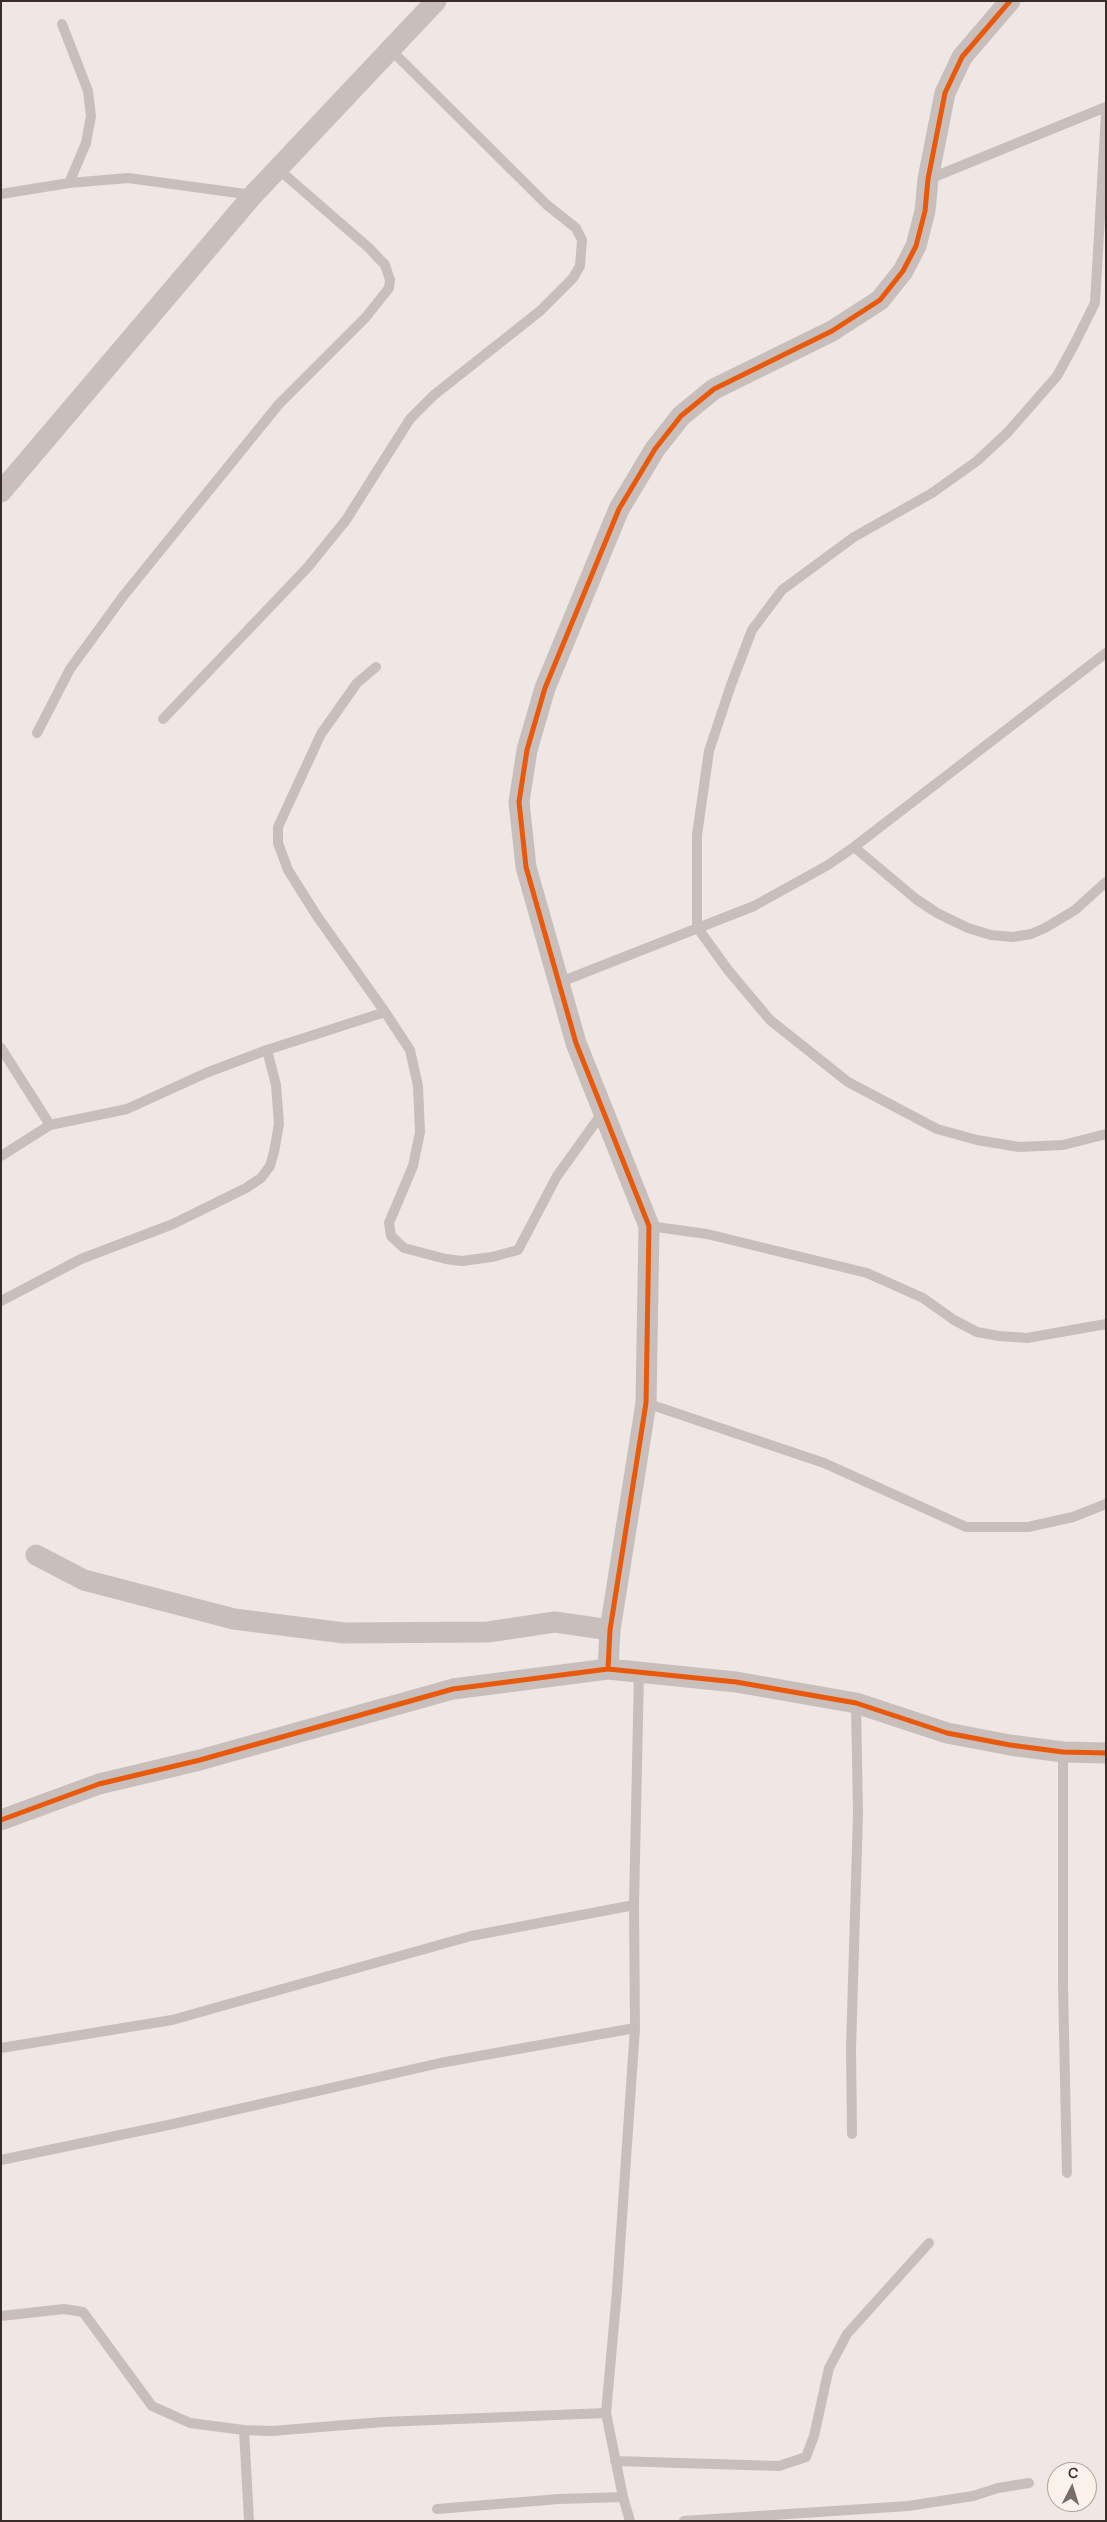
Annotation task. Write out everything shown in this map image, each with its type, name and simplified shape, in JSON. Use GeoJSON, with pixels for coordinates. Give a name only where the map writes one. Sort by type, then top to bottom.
{"type":"FeatureCollection","features":[{"type":"Feature","properties":{"kind":"street"},"geometry":{"type":"LineString","coordinates":[[1,492],[253,195],[436,1]]}},
{"type":"Feature","properties":{"kind":"street"},"geometry":{"type":"LineString","coordinates":[[608,1669],[610,1630],[646,1403],[649,1226],[576,1043],[526,867],[519,802],[527,750],[545,688],[619,509],[655,449],[681,416],[714,389],[832,331],[880,300],[903,271],[916,246],[925,212],[928,179],[940,112],[952,75],[974,43],[1010,1]]}},
{"type":"Feature","properties":{"kind":"street"},"geometry":{"type":"LineString","coordinates":[[36,1555],[84,1580],[234,1619],[344,1633],[488,1632],[554,1622],[610,1630]]}},
{"type":"Feature","properties":{"kind":"street"},"geometry":{"type":"LineString","coordinates":[[1,1820],[99,1784],[200,1760],[453,1689],[608,1669],[736,1682],[856,1703],[947,1733],[1010,1745],[1063,1752],[1106,1753]]}},
{"type":"Feature","properties":{"kind":"lane"},"geometry":{"type":"LineString","coordinates":[[62,24],[88,91],[91,116],[86,143],[69,183]]}},
{"type":"Feature","properties":{"kind":"lane"},"geometry":{"type":"LineString","coordinates":[[163,719],[308,567],[346,520],[410,419],[434,395],[540,311],[574,278],[580,266],[582,240],[576,228],[547,205],[391,50]]}},
{"type":"Feature","properties":{"kind":"lane"},"geometry":{"type":"LineString","coordinates":[[928,179],[1106,107]]}},
{"type":"Feature","properties":{"kind":"lane"},"geometry":{"type":"LineString","coordinates":[[1106,113],[1095,303],[1057,376],[1008,432],[976,461],[932,494],[854,537],[782,590],[752,630],[709,751],[697,835],[697,927],[728,970],[770,1020],[848,1082],[892,1107],[937,1129],[977,1140],[1018,1146],[1063,1145],[1106,1134]]}},
{"type":"Feature","properties":{"kind":"lane"},"geometry":{"type":"LineString","coordinates":[[37,733],[70,669],[124,595],[279,404],[366,317],[389,288],[390,280],[384,265],[369,248],[278,168]]}},
{"type":"Feature","properties":{"kind":"lane"},"geometry":{"type":"LineString","coordinates":[[1,194],[69,183],[128,178],[253,195]]}},
{"type":"Feature","properties":{"kind":"lane"},"geometry":{"type":"LineString","coordinates":[[1095,303],[1106,300]]}},
{"type":"Feature","properties":{"kind":"lane"},"geometry":{"type":"LineString","coordinates":[[558,983],[754,906],[828,865],[1106,653]]}},
{"type":"Feature","properties":{"kind":"lane"},"geometry":{"type":"LineString","coordinates":[[376,667],[357,683],[321,734],[278,827],[278,843],[281,856],[316,916],[410,1050],[418,1086],[420,1132],[413,1166],[388,1223],[391,1236],[404,1248],[446,1259],[462,1260],[492,1257],[518,1250],[557,1176],[603,1112]]}},
{"type":"Feature","properties":{"kind":"lane"},"geometry":{"type":"LineString","coordinates":[[854,847],[916,899],[938,914],[968,928],[991,935],[1022,936],[1045,928],[1074,910],[1106,882]]}},
{"type":"Feature","properties":{"kind":"lane"},"geometry":{"type":"LineString","coordinates":[[1,1156],[50,1126],[127,1109],[206,1073],[267,1050],[385,1012]]}},
{"type":"Feature","properties":{"kind":"lane"},"geometry":{"type":"LineString","coordinates":[[1,1048],[50,1126]]}},
{"type":"Feature","properties":{"kind":"lane"},"geometry":{"type":"LineString","coordinates":[[1,1301],[81,1259],[173,1224],[246,1188],[261,1178],[270,1166],[279,1124],[276,1085],[267,1050]]}},
{"type":"Feature","properties":{"kind":"lane"},"geometry":{"type":"LineString","coordinates":[[649,1226],[707,1234],[867,1273],[923,1298],[954,1320],[978,1332],[1028,1338],[1106,1324]]}},
{"type":"Feature","properties":{"kind":"lane"},"geometry":{"type":"LineString","coordinates":[[646,1403],[824,1463],[966,1527],[1028,1527],[1073,1517],[1106,1504]]}},
{"type":"Feature","properties":{"kind":"lane"},"geometry":{"type":"LineString","coordinates":[[630,2521],[615,2461],[606,2413],[617,2291],[635,2028],[634,1905],[640,1672]]}},
{"type":"Feature","properties":{"kind":"lane"},"geometry":{"type":"LineString","coordinates":[[852,2134],[852,2048],[858,1814],[856,1703]]}},
{"type":"Feature","properties":{"kind":"lane"},"geometry":{"type":"LineString","coordinates":[[1063,1752],[1063,1986],[1068,2173]]}},
{"type":"Feature","properties":{"kind":"lane"},"geometry":{"type":"LineString","coordinates":[[1,2048],[172,2020],[471,1936],[634,1905]]}},
{"type":"Feature","properties":{"kind":"lane"},"geometry":{"type":"LineString","coordinates":[[1,2160],[173,2124],[440,2063],[635,2028]]}},
{"type":"Feature","properties":{"kind":"lane"},"geometry":{"type":"LineString","coordinates":[[615,2461],[779,2466],[806,2457],[814,2436],[829,2368],[847,2334],[929,2243]]}},
{"type":"Feature","properties":{"kind":"lane"},"geometry":{"type":"LineString","coordinates":[[1,2316],[64,2309],[82,2312],[152,2406],[190,2424],[244,2430],[606,2413]]}},
{"type":"Feature","properties":{"kind":"lane"},"geometry":{"type":"LineString","coordinates":[[244,2430],[250,2521]]}},
{"type":"Feature","properties":{"kind":"lane"},"geometry":{"type":"LineString","coordinates":[[684,2521],[908,2506],[973,2496],[998,2488],[1029,2483]]}},
{"type":"Feature","properties":{"kind":"lane"},"geometry":{"type":"LineString","coordinates":[[437,2509],[559,2499],[623,2497]]}},
{"type":"Feature","properties":{"kind":"cycle path"},"geometry":{"type":"LineString","coordinates":[[608,1669],[610,1630],[646,1403],[649,1226],[576,1043],[526,867],[519,802],[527,750],[545,688],[619,509],[655,449],[681,416],[714,389],[832,331],[880,300],[903,271],[916,246],[925,211],[928,179],[945,93],[962,57],[1010,1]]}},
{"type":"Feature","properties":{"kind":"cycle path"},"geometry":{"type":"LineString","coordinates":[[1,1820],[99,1784],[200,1760],[453,1689],[608,1669],[736,1682],[856,1703],[947,1733],[1010,1745],[1063,1752],[1106,1753]]}}]}
